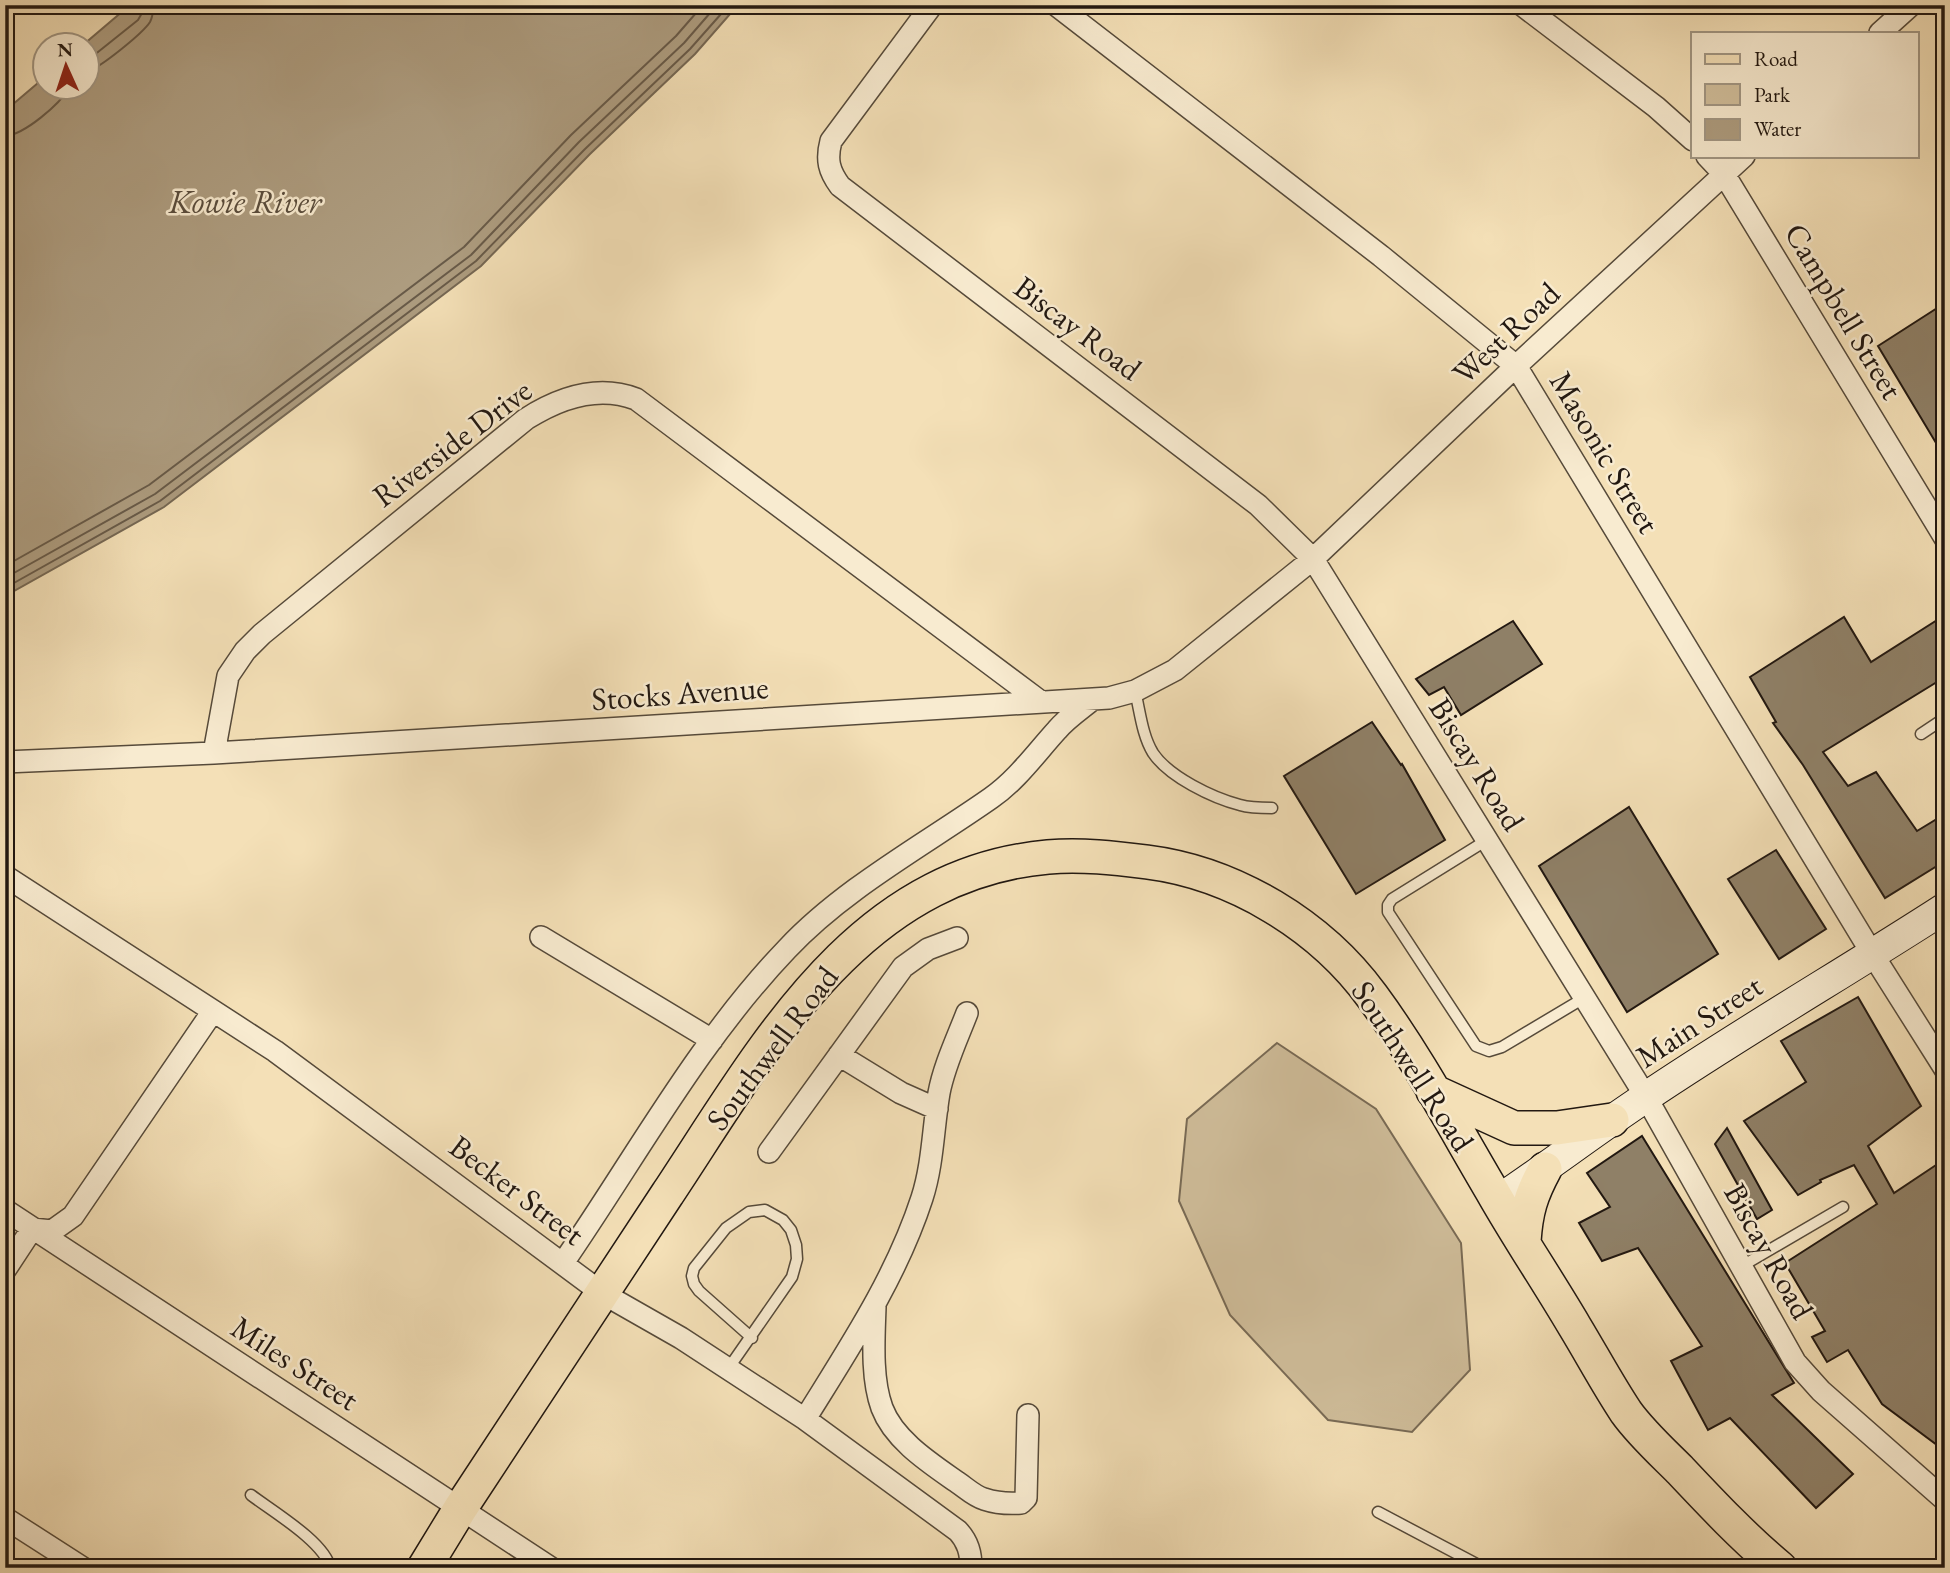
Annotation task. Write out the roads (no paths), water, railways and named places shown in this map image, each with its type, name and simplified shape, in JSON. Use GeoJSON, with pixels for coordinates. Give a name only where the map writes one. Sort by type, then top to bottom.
{"type":"FeatureCollection","features":[{"type":"Feature","properties":{"kind":"main road","name":"Southwell Road"},"geometry":{"type":"LineString","coordinates":[[424,1568],[460,1509],[775,1033],[845,951],[908,905],[966,876],[1043,857],[1088,856],[1129,859],[1191,870],[1226,882],[1255,897],[1307,931],[1354,974],[1372,996],[1433,1091],[1628,1415],[1714,1507],[1780,1568]]}},
{"type":"Feature","properties":{"kind":"main road"},"geometry":{"type":"LineString","coordinates":[[1433,1091],[1514,1128],[1558,1128],[1612,1120]]}},
{"type":"Feature","properties":{"kind":"main road"},"geometry":{"type":"LineString","coordinates":[[1524,1241],[1532,1193],[1545,1169]]}},
{"type":"Feature","properties":{"kind":"street","name":"Biscay Road"},"geometry":{"type":"LineString","coordinates":[[932,5],[831,141],[827,155],[830,173],[840,186],[1258,505],[1313,559],[1646,1097],[1795,1362],[1821,1391],[1945,1500]]}},
{"type":"Feature","properties":{"kind":"street","name":"Masonic Street"},"geometry":{"type":"LineString","coordinates":[[1056,5],[1381,256],[1516,366],[1945,1069]]}},
{"type":"Feature","properties":{"kind":"street"},"geometry":{"type":"LineString","coordinates":[[1522,5],[1656,107],[1691,138]]}},
{"type":"Feature","properties":{"kind":"street"},"geometry":{"type":"LineString","coordinates":[[1881,32],[1911,5]]}},
{"type":"Feature","properties":{"kind":"street","name":"Campbell Street"},"geometry":{"type":"LineString","coordinates":[[1709,158],[1724,174],[1945,538]]}},
{"type":"Feature","properties":{"kind":"street","name":"West Road"},"geometry":{"type":"LineString","coordinates":[[1313,559],[1516,366],[1742,158]]}},
{"type":"Feature","properties":{"kind":"street","name":"Riverside Drive"},"geometry":{"type":"LineString","coordinates":[[214,753],[228,676],[245,651],[262,635],[526,419],[546,406],[564,399],[605,393],[622,394],[636,399],[1041,702]]}},
{"type":"Feature","properties":{"kind":"street","name":"Stocks Avenue"},"geometry":{"type":"LineString","coordinates":[[5,762],[214,753],[1110,698],[1135,691],[1175,670],[1313,559]]}},
{"type":"Feature","properties":{"kind":"street","name":"Southwell Road"},"geometry":{"type":"LineString","coordinates":[[563,1263],[712,1040],[749,990],[789,946],[830,910],[946,827],[993,797],[1015,778],[1059,727],[1093,699]]}},
{"type":"Feature","properties":{"kind":"street","name":"Becker Street"},"geometry":{"type":"LineString","coordinates":[[5,876],[275,1051],[602,1293],[681,1338],[805,1419],[958,1531],[971,1555],[971,1568]]}},
{"type":"Feature","properties":{"kind":"street","name":"Main Street"},"geometry":{"type":"LineString","coordinates":[[1497,1201],[1646,1097],[1945,908]]}},
{"type":"Feature","properties":{"kind":"street"},"geometry":{"type":"LineString","coordinates":[[541,937],[712,1040]]}},
{"type":"Feature","properties":{"kind":"street"},"geometry":{"type":"LineString","coordinates":[[769,1153],[903,967],[941,942],[957,937]]}},
{"type":"Feature","properties":{"kind":"street"},"geometry":{"type":"LineString","coordinates":[[5,1270],[32,1228],[52,1231],[73,1216],[213,1011]]}},
{"type":"Feature","properties":{"kind":"street"},"geometry":{"type":"LineString","coordinates":[[805,1419],[876,1305],[922,1198],[931,1162],[943,1072],[967,1013]]}},
{"type":"Feature","properties":{"kind":"street"},"geometry":{"type":"LineString","coordinates":[[839,1055],[901,1093],[937,1109]]}},
{"type":"Feature","properties":{"kind":"street","name":"Miles Street"},"geometry":{"type":"LineString","coordinates":[[5,1210],[551,1568]]}},
{"type":"Feature","properties":{"kind":"street"},"geometry":{"type":"LineString","coordinates":[[876,1305],[876,1387],[883,1410],[890,1424],[926,1461],[980,1498],[996,1503],[1021,1503],[1026,1498],[1028,1415]]}},
{"type":"Feature","properties":{"kind":"street"},"geometry":{"type":"LineString","coordinates":[[5,1518],[82,1567]]}},
{"type":"Feature","properties":{"kind":"lane"},"geometry":{"type":"LineString","coordinates":[[1135,691],[1145,733],[1159,760],[1198,788],[1222,799],[1243,806],[1272,808]]}},
{"type":"Feature","properties":{"kind":"lane"},"geometry":{"type":"LineString","coordinates":[[1921,734],[1945,718]]}},
{"type":"Feature","properties":{"kind":"lane"},"geometry":{"type":"LineString","coordinates":[[1487,840],[1392,899],[1388,912],[1476,1046],[1489,1051],[1502,1046],[1584,998]]}},
{"type":"Feature","properties":{"kind":"lane"},"geometry":{"type":"LineString","coordinates":[[1742,1266],[1843,1207]]}},
{"type":"Feature","properties":{"kind":"lane"},"geometry":{"type":"LineString","coordinates":[[728,1369],[752,1338],[792,1277],[797,1259],[791,1230],[775,1215],[758,1209],[726,1228],[694,1268],[692,1276],[699,1290],[752,1338]]}},
{"type":"Feature","properties":{"kind":"lane"},"geometry":{"type":"LineString","coordinates":[[251,1495],[316,1545],[326,1556],[330,1568]]}},
{"type":"Feature","properties":{"kind":"lane"},"geometry":{"type":"LineString","coordinates":[[1378,1512],[1484,1568]]}},
{"type":"Feature","properties":{"kind":"water","name":"Kowie River"},"geometry":{"type":"Polygon","coordinates":[[[130,5],[738,5],[695,54],[590,154],[481,266],[164,507],[5,596],[5,111],[32,88],[32,102],[102,102],[102,32],[98,32],[130,5]]]}}]}
